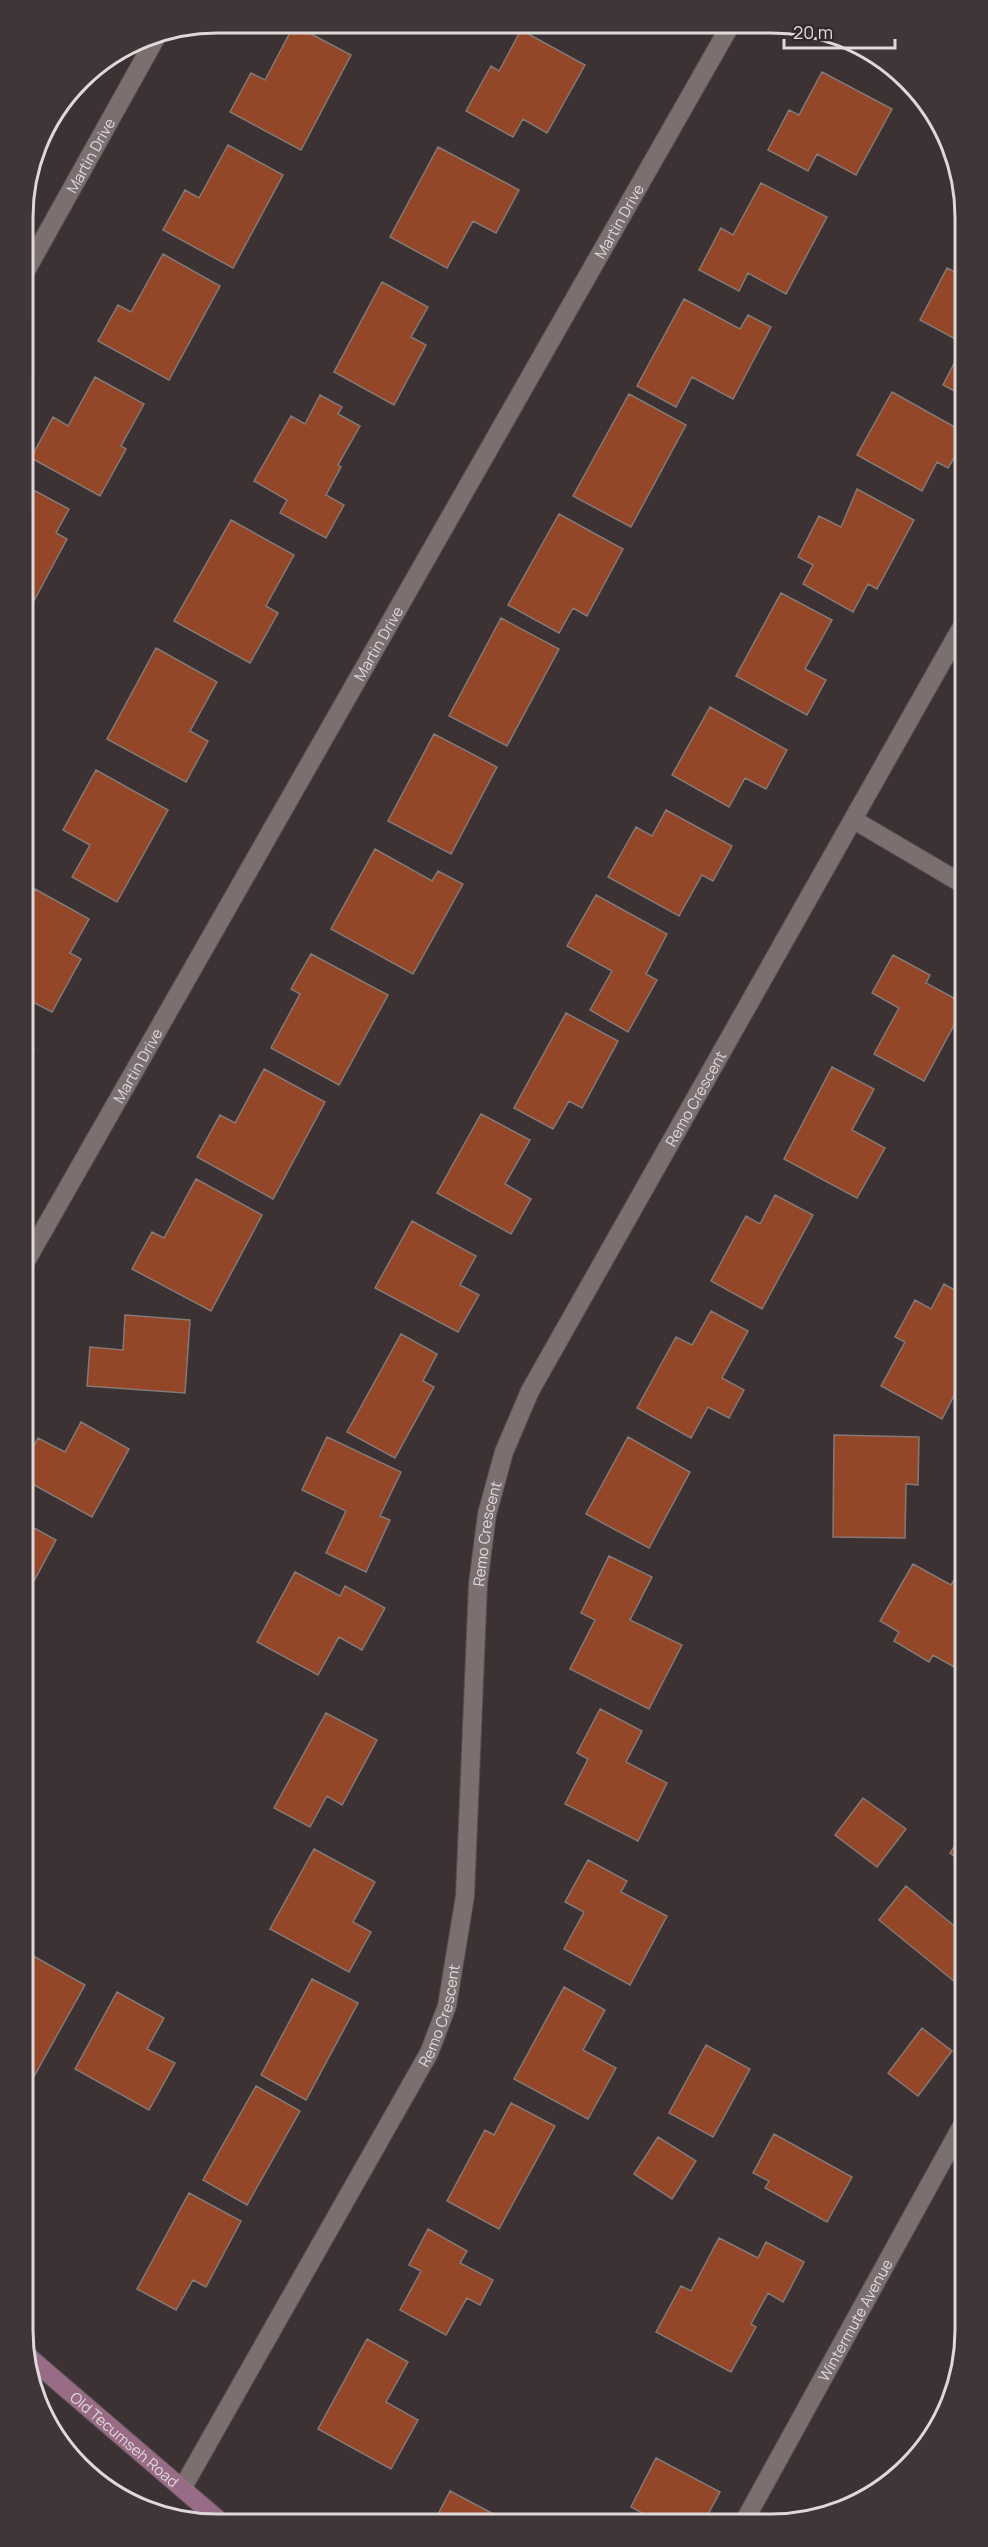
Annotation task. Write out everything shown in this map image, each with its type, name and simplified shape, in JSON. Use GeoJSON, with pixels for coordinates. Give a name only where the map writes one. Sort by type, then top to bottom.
{"type":"FeatureCollection","features":[{"type":"Feature","properties":{"kind":"main road","name":"Old Tecumseh Road"},"geometry":{"type":"LineString","coordinates":[[37,2363],[212,2514]]}},
{"type":"Feature","properties":{"kind":"street","name":"Martin Drive"},"geometry":{"type":"LineString","coordinates":[[33,1247],[726,33]]}},
{"type":"Feature","properties":{"kind":"street","name":"Martin Drive"},"geometry":{"type":"LineString","coordinates":[[33,258],[152,45]]}},
{"type":"Feature","properties":{"kind":"street","name":"Remo Crescent"},"geometry":{"type":"LineString","coordinates":[[183,2487],[429,2053],[447,2006],[465,1896],[478,1584],[487,1514],[504,1452],[535,1381],[955,639]]}},
{"type":"Feature","properties":{"kind":"street"},"geometry":{"type":"LineString","coordinates":[[854,820],[955,879]]}},
{"type":"Feature","properties":{"kind":"street","name":"Wintermute Avenue"},"geometry":{"type":"LineString","coordinates":[[748,2514],[955,2138]]}},
{"type":"Feature","properties":{"kind":"building"},"geometry":{"type":"Polygon","coordinates":[[[290,33],[309,33],[351,55],[301,150],[230,112],[251,73],[265,80],[290,33]]]}},
{"type":"Feature","properties":{"kind":"building"},"geometry":{"type":"Polygon","coordinates":[[[519,33],[526,33],[585,65],[547,133],[523,119],[513,137],[466,111],[491,66],[499,71],[519,33]]]}},
{"type":"Feature","properties":{"kind":"building"},"geometry":{"type":"Polygon","coordinates":[[[822,72],[892,109],[856,175],[817,154],[808,171],[768,150],[789,110],[799,115],[822,72]]]}},
{"type":"Feature","properties":{"kind":"building"},"geometry":{"type":"Polygon","coordinates":[[[228,145],[283,175],[233,268],[163,230],[185,190],[199,198],[228,145]]]}},
{"type":"Feature","properties":{"kind":"building"},"geometry":{"type":"Polygon","coordinates":[[[438,147],[519,190],[496,233],[473,221],[447,268],[390,237],[438,147]]]}},
{"type":"Feature","properties":{"kind":"building"},"geometry":{"type":"Polygon","coordinates":[[[761,183],[827,217],[786,294],[748,273],[739,291],[699,270],[721,228],[733,235],[761,183]]]}},
{"type":"Feature","properties":{"kind":"building"},"geometry":{"type":"Polygon","coordinates":[[[163,254],[220,286],[169,380],[98,341],[118,305],[131,312],[163,254]]]}},
{"type":"Feature","properties":{"kind":"building"},"geometry":{"type":"Polygon","coordinates":[[[947,268],[955,272],[955,339],[920,320],[947,268]]]}},
{"type":"Feature","properties":{"kind":"building"},"geometry":{"type":"Polygon","coordinates":[[[382,282],[428,307],[411,337],[426,345],[394,405],[334,372],[382,282]]]}},
{"type":"Feature","properties":{"kind":"building"},"geometry":{"type":"Polygon","coordinates":[[[684,299],[740,329],[748,315],[771,327],[733,399],[692,377],[676,407],[637,386],[684,299]]]}},
{"type":"Feature","properties":{"kind":"building"},"geometry":{"type":"Polygon","coordinates":[[[955,362],[955,391],[943,385],[955,362]]]}},
{"type":"Feature","properties":{"kind":"building"},"geometry":{"type":"Polygon","coordinates":[[[95,377],[144,404],[121,446],[126,449],[100,496],[33,459],[33,454],[53,417],[68,426],[95,377]]]}},
{"type":"Feature","properties":{"kind":"building"},"geometry":{"type":"Polygon","coordinates":[[[892,392],[955,427],[955,456],[948,468],[937,462],[922,491],[857,455],[892,392]]]}},
{"type":"Feature","properties":{"kind":"building"},"geometry":{"type":"Polygon","coordinates":[[[629,394],[686,425],[631,527],[573,496],[629,394]]]}},
{"type":"Feature","properties":{"kind":"building"},"geometry":{"type":"Polygon","coordinates":[[[320,395],[342,407],[338,414],[360,426],[338,465],[341,467],[326,495],[344,505],[326,538],[280,513],[287,500],[254,481],[291,416],[305,424],[320,395]]]}},
{"type":"Feature","properties":{"kind":"building"},"geometry":{"type":"Polygon","coordinates":[[[857,489],[914,520],[877,589],[868,584],[853,612],[803,584],[813,565],[798,557],[819,516],[841,527],[857,489]]]}},
{"type":"Feature","properties":{"kind":"building"},"geometry":{"type":"Polygon","coordinates":[[[33,490],[69,509],[56,533],[67,539],[33,603],[33,490]]]}},
{"type":"Feature","properties":{"kind":"building"},"geometry":{"type":"Polygon","coordinates":[[[559,514],[623,549],[587,616],[573,608],[559,633],[508,605],[559,514]]]}},
{"type":"Feature","properties":{"kind":"building"},"geometry":{"type":"Polygon","coordinates":[[[231,520],[294,555],[266,606],[278,613],[250,663],[174,621],[231,520]]]}},
{"type":"Feature","properties":{"kind":"building"},"geometry":{"type":"Polygon","coordinates":[[[781,593],[832,620],[805,669],[826,680],[807,715],[736,676],[781,593]]]}},
{"type":"Feature","properties":{"kind":"building"},"geometry":{"type":"Polygon","coordinates":[[[501,618],[559,649],[507,746],[449,716],[501,618]]]}},
{"type":"Feature","properties":{"kind":"building"},"geometry":{"type":"Polygon","coordinates":[[[156,648],[217,682],[190,731],[208,741],[186,782],[107,739],[156,648]]]}},
{"type":"Feature","properties":{"kind":"building"},"geometry":{"type":"Polygon","coordinates":[[[710,707],[787,750],[766,789],[745,778],[729,807],[672,775],[710,707]]]}},
{"type":"Feature","properties":{"kind":"building"},"geometry":{"type":"Polygon","coordinates":[[[434,734],[497,767],[451,854],[388,821],[434,734]]]}},
{"type":"Feature","properties":{"kind":"building"},"geometry":{"type":"Polygon","coordinates":[[[96,770],[168,810],[117,902],[72,877],[90,845],[63,830],[96,770]]]}},
{"type":"Feature","properties":{"kind":"building"},"geometry":{"type":"Polygon","coordinates":[[[666,810],[732,846],[713,881],[702,875],[679,916],[608,877],[636,827],[652,836],[666,810]]]}},
{"type":"Feature","properties":{"kind":"building"},"geometry":{"type":"Polygon","coordinates":[[[375,849],[432,881],[438,871],[463,884],[413,974],[331,929],[375,849]]]}},
{"type":"Feature","properties":{"kind":"building"},"geometry":{"type":"Polygon","coordinates":[[[35,889],[89,919],[70,953],[81,959],[52,1012],[33,1002],[33,893],[35,889]]]}},
{"type":"Feature","properties":{"kind":"building"},"geometry":{"type":"Polygon","coordinates":[[[596,895],[667,934],[646,974],[657,980],[628,1032],[590,1010],[612,971],[567,946],[596,895]]]}},
{"type":"Feature","properties":{"kind":"building"},"geometry":{"type":"Polygon","coordinates":[[[311,954],[388,995],[339,1085],[271,1048],[300,994],[291,989],[311,954]]]}},
{"type":"Feature","properties":{"kind":"building"},"geometry":{"type":"Polygon","coordinates":[[[893,955],[930,975],[926,983],[955,999],[955,1023],[924,1081],[874,1054],[899,1008],[872,993],[893,955]]]}},
{"type":"Feature","properties":{"kind":"building"},"geometry":{"type":"Polygon","coordinates":[[[566,1013],[618,1041],[582,1108],[569,1101],[553,1129],[514,1108],[566,1013]]]}},
{"type":"Feature","properties":{"kind":"building"},"geometry":{"type":"Polygon","coordinates":[[[832,1067],[874,1089],[852,1130],[885,1148],[857,1198],[784,1159],[832,1067]]]}},
{"type":"Feature","properties":{"kind":"building"},"geometry":{"type":"Polygon","coordinates":[[[264,1069],[325,1102],[273,1199],[197,1157],[220,1115],[235,1123],[264,1069]]]}},
{"type":"Feature","properties":{"kind":"building"},"geometry":{"type":"Polygon","coordinates":[[[481,1114],[530,1140],[505,1184],[531,1199],[511,1234],[437,1193],[481,1114]]]}},
{"type":"Feature","properties":{"kind":"building"},"geometry":{"type":"Polygon","coordinates":[[[196,1179],[262,1215],[211,1311],[132,1269],[152,1232],[164,1238],[196,1179]]]}},
{"type":"Feature","properties":{"kind":"building"},"geometry":{"type":"Polygon","coordinates":[[[775,1195],[813,1215],[762,1309],[711,1281],[746,1216],[760,1224],[775,1195]]]}},
{"type":"Feature","properties":{"kind":"building"},"geometry":{"type":"Polygon","coordinates":[[[412,1221],[476,1256],[460,1285],[479,1295],[458,1332],[375,1288],[412,1221]]]}},
{"type":"Feature","properties":{"kind":"building"},"geometry":{"type":"Polygon","coordinates":[[[944,1284],[955,1290],[955,1394],[942,1419],[881,1386],[905,1342],[895,1337],[915,1300],[931,1309],[944,1284]]]}},
{"type":"Feature","properties":{"kind":"building"},"geometry":{"type":"Polygon","coordinates":[[[711,1311],[748,1331],[722,1378],[744,1390],[729,1418],[708,1407],[691,1438],[637,1408],[676,1337],[692,1345],[711,1311]]]}},
{"type":"Feature","properties":{"kind":"building"},"geometry":{"type":"Polygon","coordinates":[[[125,1315],[190,1320],[185,1393],[87,1386],[90,1347],[123,1350],[125,1315]]]}},
{"type":"Feature","properties":{"kind":"building"},"geometry":{"type":"Polygon","coordinates":[[[401,1334],[437,1354],[423,1381],[434,1387],[395,1458],[347,1432],[401,1334]]]}},
{"type":"Feature","properties":{"kind":"building"},"geometry":{"type":"Polygon","coordinates":[[[81,1422],[129,1449],[92,1517],[33,1484],[33,1447],[38,1438],[65,1452],[81,1422]]]}},
{"type":"Feature","properties":{"kind":"building"},"geometry":{"type":"Polygon","coordinates":[[[834,1435],[919,1437],[918,1485],[906,1484],[905,1538],[833,1537],[834,1435]]]}},
{"type":"Feature","properties":{"kind":"building"},"geometry":{"type":"Polygon","coordinates":[[[327,1437],[401,1472],[380,1516],[390,1520],[366,1572],[326,1553],[346,1511],[302,1490],[327,1437]]]}},
{"type":"Feature","properties":{"kind":"building"},"geometry":{"type":"Polygon","coordinates":[[[628,1437],[690,1472],[649,1548],[586,1514],[628,1437]]]}},
{"type":"Feature","properties":{"kind":"building"},"geometry":{"type":"Polygon","coordinates":[[[33,1527],[56,1540],[33,1583],[33,1527]]]}},
{"type":"Feature","properties":{"kind":"building"},"geometry":{"type":"Polygon","coordinates":[[[609,1556],[652,1577],[630,1620],[682,1645],[649,1709],[570,1669],[595,1620],[581,1613],[609,1556]]]}},
{"type":"Feature","properties":{"kind":"building"},"geometry":{"type":"Polygon","coordinates":[[[913,1564],[951,1585],[955,1579],[955,1667],[933,1655],[929,1662],[894,1641],[899,1632],[880,1621],[913,1564]]]}},
{"type":"Feature","properties":{"kind":"building"},"geometry":{"type":"Polygon","coordinates":[[[295,1572],[340,1596],[345,1586],[385,1608],[362,1650],[339,1637],[318,1675],[257,1642],[295,1572]]]}},
{"type":"Feature","properties":{"kind":"building"},"geometry":{"type":"Polygon","coordinates":[[[600,1709],[642,1731],[626,1762],[667,1783],[638,1841],[565,1804],[588,1759],[577,1753],[600,1709]]]}},
{"type":"Feature","properties":{"kind":"building"},"geometry":{"type":"Polygon","coordinates":[[[326,1713],[377,1740],[342,1805],[327,1796],[310,1827],[274,1808],[326,1713]]]}},
{"type":"Feature","properties":{"kind":"building"},"geometry":{"type":"Polygon","coordinates":[[[863,1798],[906,1829],[877,1867],[835,1835],[863,1798]]]}},
{"type":"Feature","properties":{"kind":"building"},"geometry":{"type":"Polygon","coordinates":[[[955,1846],[955,1857],[950,1853],[955,1846]]]}},
{"type":"Feature","properties":{"kind":"building"},"geometry":{"type":"Polygon","coordinates":[[[314,1849],[375,1882],[353,1922],[371,1932],[349,1972],[270,1929],[314,1849]]]}},
{"type":"Feature","properties":{"kind":"building"},"geometry":{"type":"Polygon","coordinates":[[[588,1860],[627,1881],[621,1892],[667,1916],[630,1985],[564,1949],[584,1912],[565,1902],[588,1860]]]}},
{"type":"Feature","properties":{"kind":"building"},"geometry":{"type":"Polygon","coordinates":[[[906,1886],[955,1927],[955,1982],[879,1920],[906,1886]]]}},
{"type":"Feature","properties":{"kind":"building"},"geometry":{"type":"Polygon","coordinates":[[[33,1956],[85,1985],[33,2078],[33,1956]]]}},
{"type":"Feature","properties":{"kind":"building"},"geometry":{"type":"Polygon","coordinates":[[[312,1979],[358,2003],[306,2100],[261,2075],[312,1979]]]}},
{"type":"Feature","properties":{"kind":"building"},"geometry":{"type":"Polygon","coordinates":[[[564,1987],[605,2010],[583,2050],[616,2068],[588,2119],[514,2079],[564,1987]]]}},
{"type":"Feature","properties":{"kind":"building"},"geometry":{"type":"Polygon","coordinates":[[[117,1992],[164,2018],[147,2049],[175,2063],[149,2110],[75,2069],[117,1992]]]}},
{"type":"Feature","properties":{"kind":"building"},"geometry":{"type":"Polygon","coordinates":[[[922,2028],[952,2051],[918,2096],[888,2073],[922,2028]]]}},
{"type":"Feature","properties":{"kind":"building"},"geometry":{"type":"Polygon","coordinates":[[[706,2045],[750,2069],[713,2137],[669,2113],[706,2045]]]}},
{"type":"Feature","properties":{"kind":"building"},"geometry":{"type":"Polygon","coordinates":[[[256,2086],[300,2111],[247,2205],[203,2180],[256,2086]]]}},
{"type":"Feature","properties":{"kind":"building"},"geometry":{"type":"Polygon","coordinates":[[[511,2103],[555,2126],[499,2229],[447,2201],[485,2130],[494,2135],[511,2103]]]}},
{"type":"Feature","properties":{"kind":"building"},"geometry":{"type":"Polygon","coordinates":[[[774,2134],[852,2177],[827,2222],[765,2188],[769,2181],[753,2173],[774,2134]]]}},
{"type":"Feature","properties":{"kind":"building"},"geometry":{"type":"Polygon","coordinates":[[[658,2137],[696,2161],[672,2199],[634,2174],[658,2137]]]}},
{"type":"Feature","properties":{"kind":"building"},"geometry":{"type":"Polygon","coordinates":[[[189,2193],[241,2221],[206,2287],[193,2280],[176,2310],[137,2289],[189,2193]]]}},
{"type":"Feature","properties":{"kind":"building"},"geometry":{"type":"Polygon","coordinates":[[[428,2229],[467,2251],[460,2263],[493,2280],[480,2305],[467,2298],[446,2335],[400,2310],[421,2271],[409,2265],[428,2229]]]}},
{"type":"Feature","properties":{"kind":"building"},"geometry":{"type":"Polygon","coordinates":[[[719,2238],[758,2258],[766,2242],[804,2262],[783,2302],[768,2293],[751,2324],[756,2327],[731,2372],[656,2332],[681,2286],[691,2291],[719,2238]]]}},
{"type":"Feature","properties":{"kind":"building"},"geometry":{"type":"Polygon","coordinates":[[[367,2339],[408,2362],[386,2402],[418,2420],[391,2469],[318,2429],[367,2339]]]}},
{"type":"Feature","properties":{"kind":"building"},"geometry":{"type":"Polygon","coordinates":[[[656,2458],[720,2492],[708,2514],[644,2514],[631,2507],[656,2458]]]}},
{"type":"Feature","properties":{"kind":"building"},"geometry":{"type":"Polygon","coordinates":[[[450,2491],[494,2514],[438,2514],[450,2491]]]}}]}
